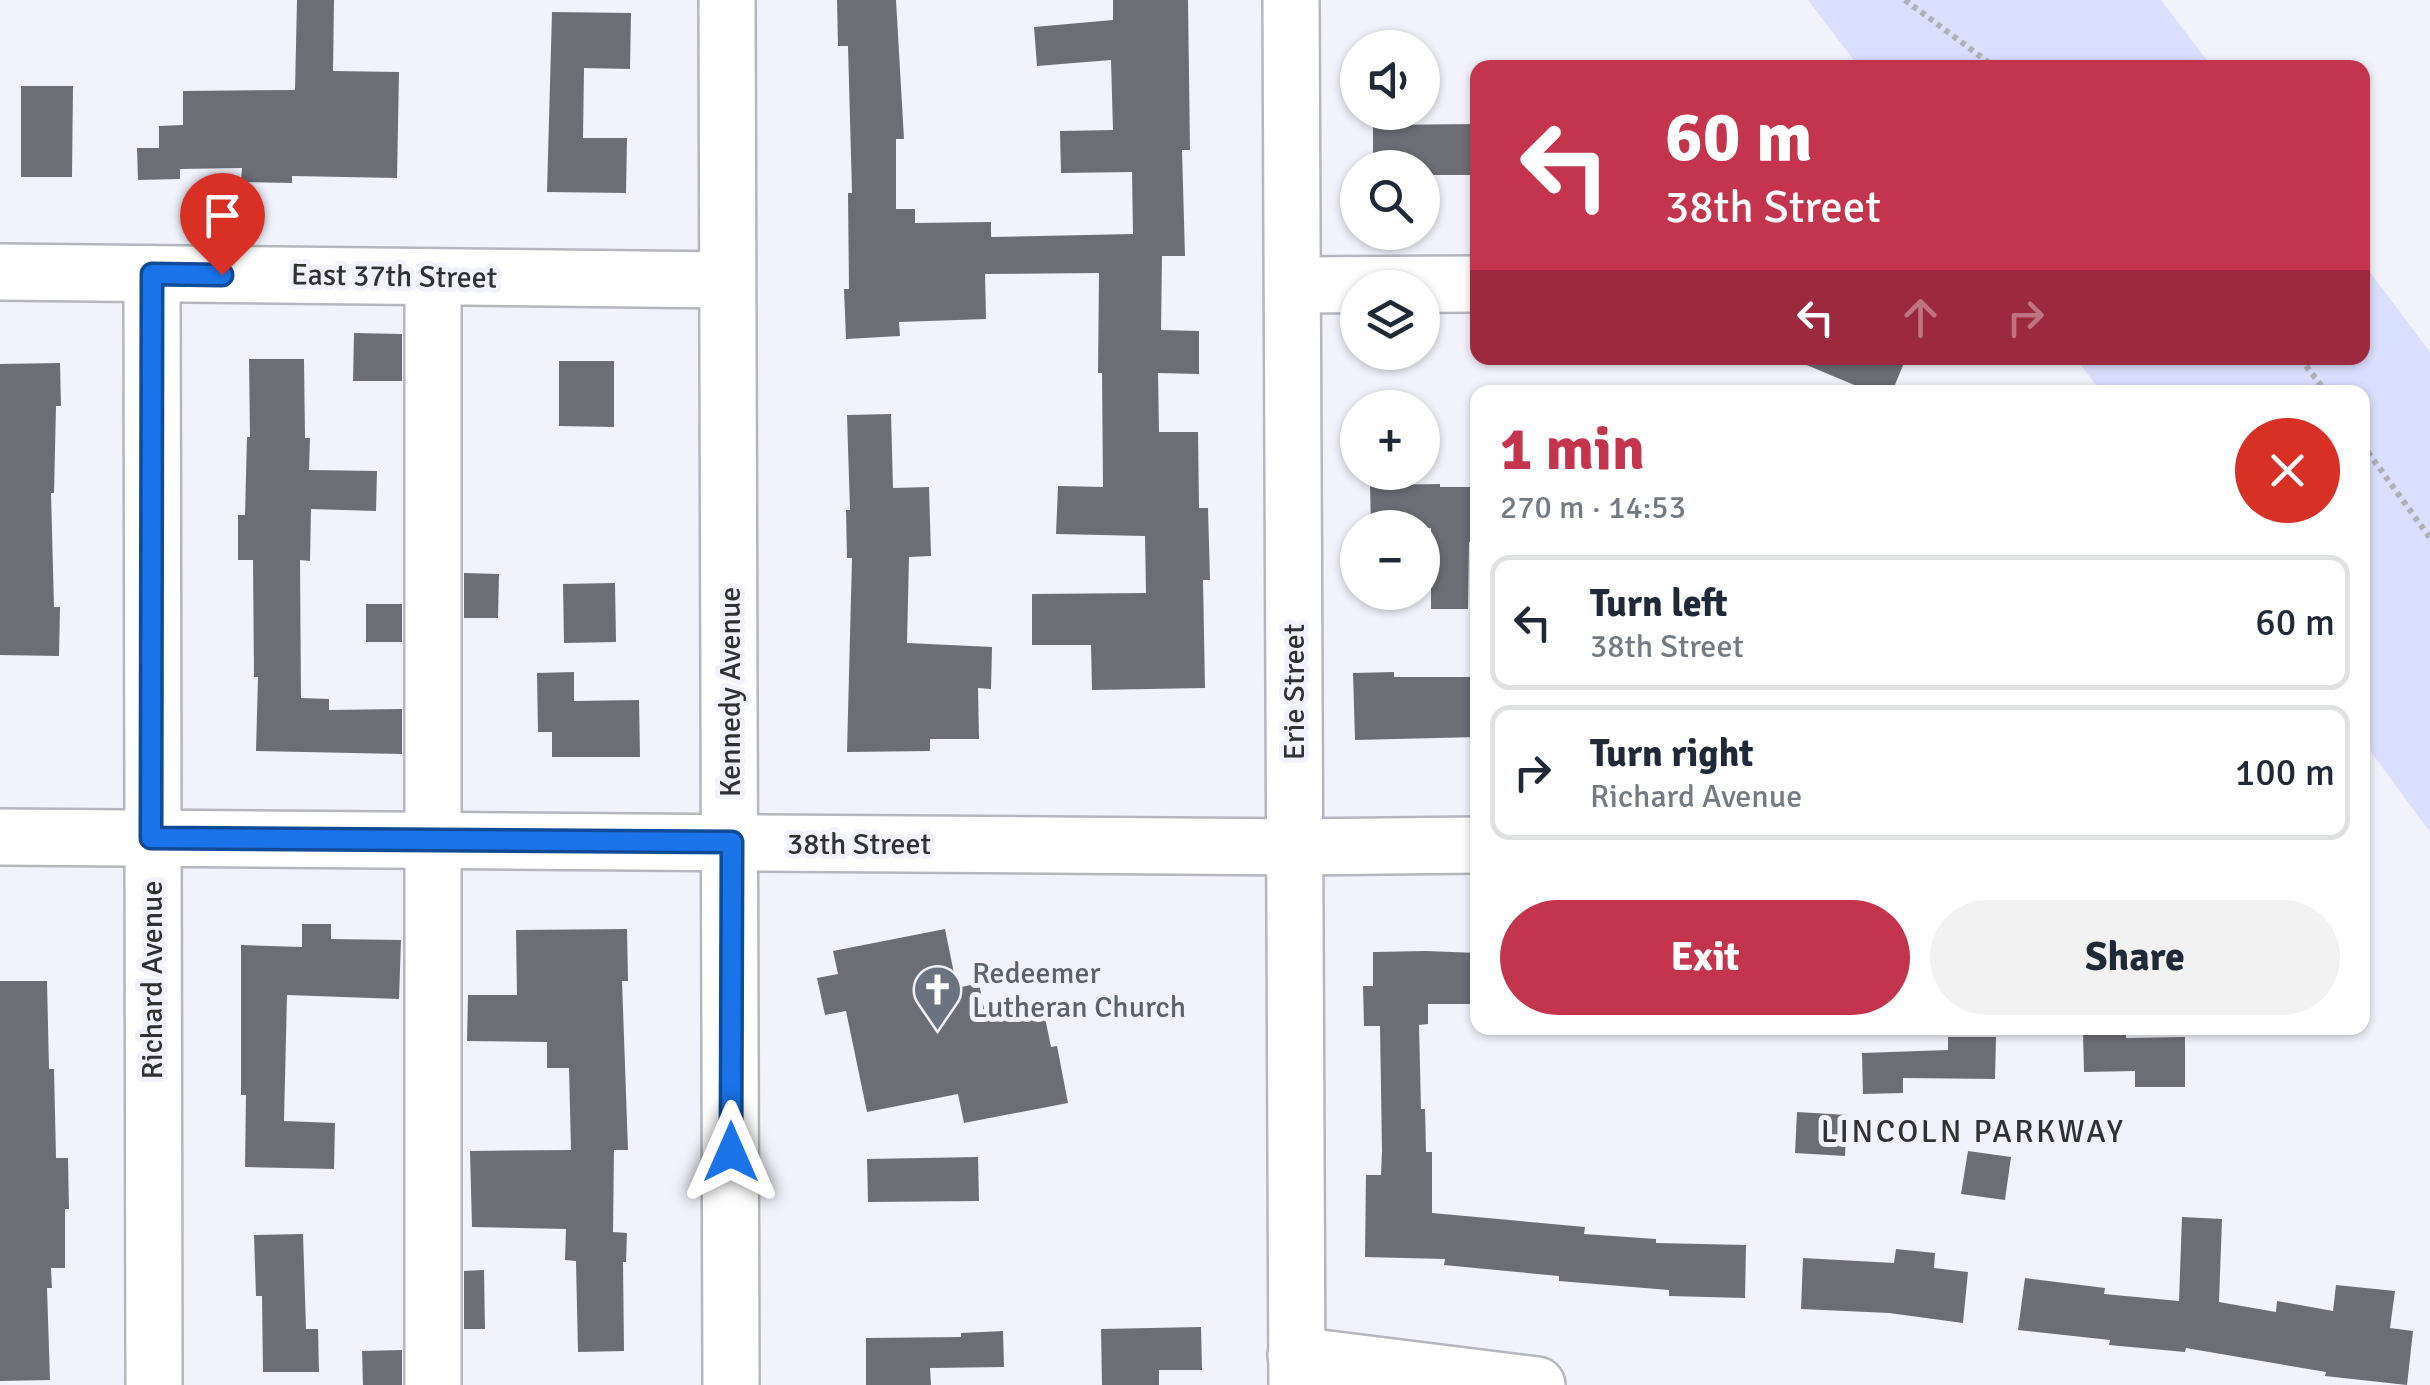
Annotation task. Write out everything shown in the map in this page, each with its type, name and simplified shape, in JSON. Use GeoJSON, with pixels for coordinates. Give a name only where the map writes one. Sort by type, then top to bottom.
{"type":"FeatureCollection","features":[{"type":"Feature","properties":{"kind":"street","name":"Kennedy Avenue"},"geometry":{"type":"LineString","coordinates":[[728,0],[731,1385]]}},
{"type":"Feature","properties":{"kind":"street","name":"Erie Street"},"geometry":{"type":"LineString","coordinates":[[1291,0],[1297,1370]]}},
{"type":"Feature","properties":{"kind":"street","name":"East 37th Street"},"geometry":{"type":"LineString","coordinates":[[0,272],[727,280]]}},
{"type":"Feature","properties":{"kind":"street","name":"Richard Avenue"},"geometry":{"type":"LineString","coordinates":[[152,274],[154,1385]]}},
{"type":"Feature","properties":{"kind":"street"},"geometry":{"type":"LineString","coordinates":[[433,277],[433,1385]]}},
{"type":"Feature","properties":{"kind":"street"},"geometry":{"type":"LineString","coordinates":[[1293,286],[1470,284]]}},
{"type":"Feature","properties":{"kind":"street","name":"38th Street"},"geometry":{"type":"LineString","coordinates":[[0,837],[1470,845]]}},
{"type":"Feature","properties":{"kind":"street"},"geometry":{"type":"LineString","coordinates":[[1297,1370],[1537,1385]]}},
{"type":"Feature","properties":{"kind":"path"},"geometry":{"type":"LineString","coordinates":[[1906,0],[1985,60]]}},
{"type":"Feature","properties":{"kind":"path"},"geometry":{"type":"LineString","coordinates":[[2305,365],[2321,385]]}},
{"type":"Feature","properties":{"kind":"path"},"geometry":{"type":"LineString","coordinates":[[2370,455],[2430,538]]}},
{"type":"Feature","properties":{"kind":"shaded area"},"geometry":{"type":"Polygon","coordinates":[[[1808,0],[2161,0],[2207,60],[1854,60],[1808,0]]]}},
{"type":"Feature","properties":{"kind":"shaded area"},"geometry":{"type":"Polygon","coordinates":[[[2370,272],[2430,352],[2430,832],[2370,751],[2370,385],[2096,385],[2081,365],[2370,365],[2370,272]]]}},
{"type":"Feature","properties":{"kind":"building"},"geometry":{"type":"Polygon","coordinates":[[[297,0],[334,0],[333,71],[399,72],[397,178],[292,176],[292,183],[241,182],[242,168],[180,169],[180,179],[138,180],[137,148],[159,148],[159,126],[183,125],[183,91],[295,90],[297,0]]]}},
{"type":"Feature","properties":{"kind":"building"},"geometry":{"type":"Polygon","coordinates":[[[837,0],[896,0],[904,139],[896,139],[896,209],[915,209],[915,223],[991,222],[991,237],[1133,234],[1132,172],[1061,173],[1060,131],[1113,130],[1111,60],[1037,66],[1034,27],[1113,20],[1113,0],[1188,0],[1190,150],[1182,150],[1185,256],[1162,256],[1161,330],[1199,331],[1199,374],[1158,373],[1159,432],[1198,432],[1199,508],[1208,508],[1210,580],[1203,580],[1205,688],[1092,690],[1091,645],[1032,645],[1032,594],[1146,593],[1145,536],[1056,534],[1058,486],[1103,487],[1099,273],[985,274],[986,319],[899,322],[900,336],[846,339],[844,289],[849,289],[848,193],[852,193],[848,46],[838,46],[837,0]]]}},
{"type":"Feature","properties":{"kind":"building"},"geometry":{"type":"Polygon","coordinates":[[[552,12],[631,13],[630,69],[584,68],[583,138],[627,138],[626,193],[547,192],[552,12]]]}},
{"type":"Feature","properties":{"kind":"building"},"geometry":{"type":"Polygon","coordinates":[[[21,86],[73,86],[72,177],[21,177],[21,86]]]}},
{"type":"Feature","properties":{"kind":"building"},"geometry":{"type":"Polygon","coordinates":[[[1440,124],[1470,124],[1470,175],[1440,175],[1440,150],[1373,150],[1373,130],[1440,130],[1440,124]]]}},
{"type":"Feature","properties":{"kind":"building"},"geometry":{"type":"Polygon","coordinates":[[[354,333],[402,334],[402,381],[353,381],[354,333]]]}},
{"type":"Feature","properties":{"kind":"building"},"geometry":{"type":"Polygon","coordinates":[[[249,359],[304,359],[309,470],[377,471],[376,511],[311,509],[310,561],[300,560],[301,698],[329,699],[329,710],[402,709],[402,754],[256,751],[258,677],[254,677],[253,560],[238,560],[238,515],[245,515],[250,437],[249,359]]]}},
{"type":"Feature","properties":{"kind":"building"},"geometry":{"type":"Polygon","coordinates":[[[559,361],[614,361],[614,427],[559,426],[559,361]]]}},
{"type":"Feature","properties":{"kind":"building"},"geometry":{"type":"Polygon","coordinates":[[[60,363],[61,406],[56,406],[51,493],[54,607],[60,607],[59,656],[0,655],[0,364],[60,363]]]}},
{"type":"Feature","properties":{"kind":"building"},"geometry":{"type":"Polygon","coordinates":[[[1807,365],[1903,365],[1895,385],[1854,385],[1807,365]]]}},
{"type":"Feature","properties":{"kind":"building"},"geometry":{"type":"Polygon","coordinates":[[[891,414],[893,488],[929,487],[931,556],[909,557],[907,643],[992,647],[991,689],[978,688],[979,739],[930,739],[930,751],[847,752],[852,558],[847,558],[847,415],[891,414]]]}},
{"type":"Feature","properties":{"kind":"building"},"geometry":{"type":"Polygon","coordinates":[[[1470,487],[1468,609],[1440,609],[1440,510],[1371,510],[1370,490],[1470,487]]]}},
{"type":"Feature","properties":{"kind":"building"},"geometry":{"type":"Polygon","coordinates":[[[464,573],[499,574],[498,618],[464,618],[464,573]]]}},
{"type":"Feature","properties":{"kind":"building"},"geometry":{"type":"Polygon","coordinates":[[[615,583],[616,642],[564,643],[563,584],[615,583]]]}},
{"type":"Feature","properties":{"kind":"building"},"geometry":{"type":"Polygon","coordinates":[[[366,604],[402,604],[402,642],[366,642],[366,604]]]}},
{"type":"Feature","properties":{"kind":"building"},"geometry":{"type":"Polygon","coordinates":[[[574,672],[574,701],[639,700],[640,757],[552,757],[552,732],[538,732],[537,673],[574,672]]]}},
{"type":"Feature","properties":{"kind":"building"},"geometry":{"type":"Polygon","coordinates":[[[1353,673],[1470,677],[1470,737],[1355,740],[1353,673]]]}},
{"type":"Feature","properties":{"kind":"building"},"geometry":{"type":"Polygon","coordinates":[[[302,924],[331,924],[331,939],[401,940],[399,999],[287,995],[284,1121],[335,1123],[334,1169],[245,1167],[241,945],[302,947],[302,924]]]}},
{"type":"Feature","properties":{"kind":"building"},"geometry":{"type":"Polygon","coordinates":[[[627,929],[628,981],[622,981],[628,1150],[614,1150],[613,1232],[627,1233],[623,1262],[624,1351],[578,1352],[576,1261],[565,1260],[566,1229],[472,1227],[470,1151],[571,1150],[569,1068],[547,1068],[547,1042],[467,1041],[468,995],[517,995],[516,930],[627,929]]]}},
{"type":"Feature","properties":{"kind":"building"},"geometry":{"type":"Polygon","coordinates":[[[945,929],[957,988],[979,983],[986,1019],[1043,1008],[1051,1047],[1057,1046],[1068,1103],[964,1123],[958,1094],[867,1112],[846,1011],[825,1015],[817,978],[838,974],[833,951],[945,929]]]}},
{"type":"Feature","properties":{"kind":"building"},"geometry":{"type":"Polygon","coordinates":[[[1373,952],[1470,953],[1470,1004],[1428,1004],[1428,1024],[1419,1025],[1421,1109],[1425,1109],[1426,1152],[1432,1152],[1432,1213],[1585,1227],[1584,1234],[1656,1239],[1656,1243],[1746,1245],[1745,1298],[1669,1296],[1669,1290],[1559,1281],[1559,1276],[1444,1265],[1445,1259],[1365,1257],[1366,1175],[1381,1175],[1382,1151],[1380,1026],[1364,1026],[1363,986],[1373,986],[1373,952]]]}},
{"type":"Feature","properties":{"kind":"building"},"geometry":{"type":"Polygon","coordinates":[[[0,981],[47,981],[56,1158],[68,1158],[69,1209],[65,1209],[65,1268],[51,1268],[52,1288],[47,1288],[50,1380],[0,1381],[0,981]]]}},
{"type":"Feature","properties":{"kind":"building"},"geometry":{"type":"Polygon","coordinates":[[[2083,1035],[2185,1037],[2185,1087],[2135,1087],[2135,1071],[2084,1072],[2083,1035]]]}},
{"type":"Feature","properties":{"kind":"building"},"geometry":{"type":"Polygon","coordinates":[[[1948,1037],[1996,1037],[1995,1079],[1903,1078],[1903,1093],[1863,1094],[1862,1053],[1948,1050],[1948,1037]]]}},
{"type":"Feature","properties":{"kind":"building"},"geometry":{"type":"Polygon","coordinates":[[[1797,1112],[1847,1115],[1845,1156],[1795,1153],[1797,1112]]]}},
{"type":"Feature","properties":{"kind":"building"},"geometry":{"type":"Polygon","coordinates":[[[1968,1151],[2011,1157],[2005,1200],[1961,1194],[1968,1151]]]}},
{"type":"Feature","properties":{"kind":"building"},"geometry":{"type":"Polygon","coordinates":[[[978,1157],[979,1201],[868,1202],[867,1159],[978,1157]]]}},
{"type":"Feature","properties":{"kind":"building"},"geometry":{"type":"Polygon","coordinates":[[[2182,1217],[2222,1219],[2219,1302],[2276,1312],[2277,1301],[2333,1311],[2336,1285],[2395,1291],[2390,1328],[2413,1331],[2407,1385],[2325,1376],[2326,1372],[2186,1348],[2185,1352],[2109,1345],[2110,1340],[2018,1330],[2025,1278],[2105,1288],[2104,1294],[2179,1301],[2182,1217]]]}},
{"type":"Feature","properties":{"kind":"building"},"geometry":{"type":"Polygon","coordinates":[[[303,1234],[306,1329],[318,1329],[319,1372],[263,1372],[262,1296],[256,1296],[254,1235],[303,1234]]]}},
{"type":"Feature","properties":{"kind":"building"},"geometry":{"type":"Polygon","coordinates":[[[1896,1249],[1935,1253],[1934,1268],[1968,1272],[1963,1323],[1889,1313],[1801,1309],[1803,1258],[1894,1263],[1896,1249]]]}},
{"type":"Feature","properties":{"kind":"building"},"geometry":{"type":"Polygon","coordinates":[[[484,1270],[485,1329],[464,1329],[464,1271],[484,1270]]]}},
{"type":"Feature","properties":{"kind":"building"},"geometry":{"type":"Polygon","coordinates":[[[1201,1327],[1202,1370],[1159,1370],[1159,1385],[1102,1385],[1101,1329],[1201,1327]]]}},
{"type":"Feature","properties":{"kind":"building"},"geometry":{"type":"Polygon","coordinates":[[[1003,1331],[1004,1367],[930,1368],[931,1385],[866,1385],[866,1338],[961,1337],[961,1333],[1003,1331]]]}},
{"type":"Feature","properties":{"kind":"building"},"geometry":{"type":"Polygon","coordinates":[[[402,1350],[402,1385],[363,1385],[362,1351],[402,1350]]]}},
{"type":"Feature","properties":{"kind":"place","name":"Redeemer Lutheran Church"},"geometry":{"type":"Point","coordinates":[937,1032]}},
{"type":"Feature","properties":{"kind":"district","name":"LINCOLN PARKWAY"},"geometry":{"type":"Point","coordinates":[1973,1131]}},
{"type":"Feature","properties":{"kind":"route"},"geometry":{"type":"LineString","coordinates":[[222,275],[152,274],[151,838],[732,842],[731,1152]]}}]}
